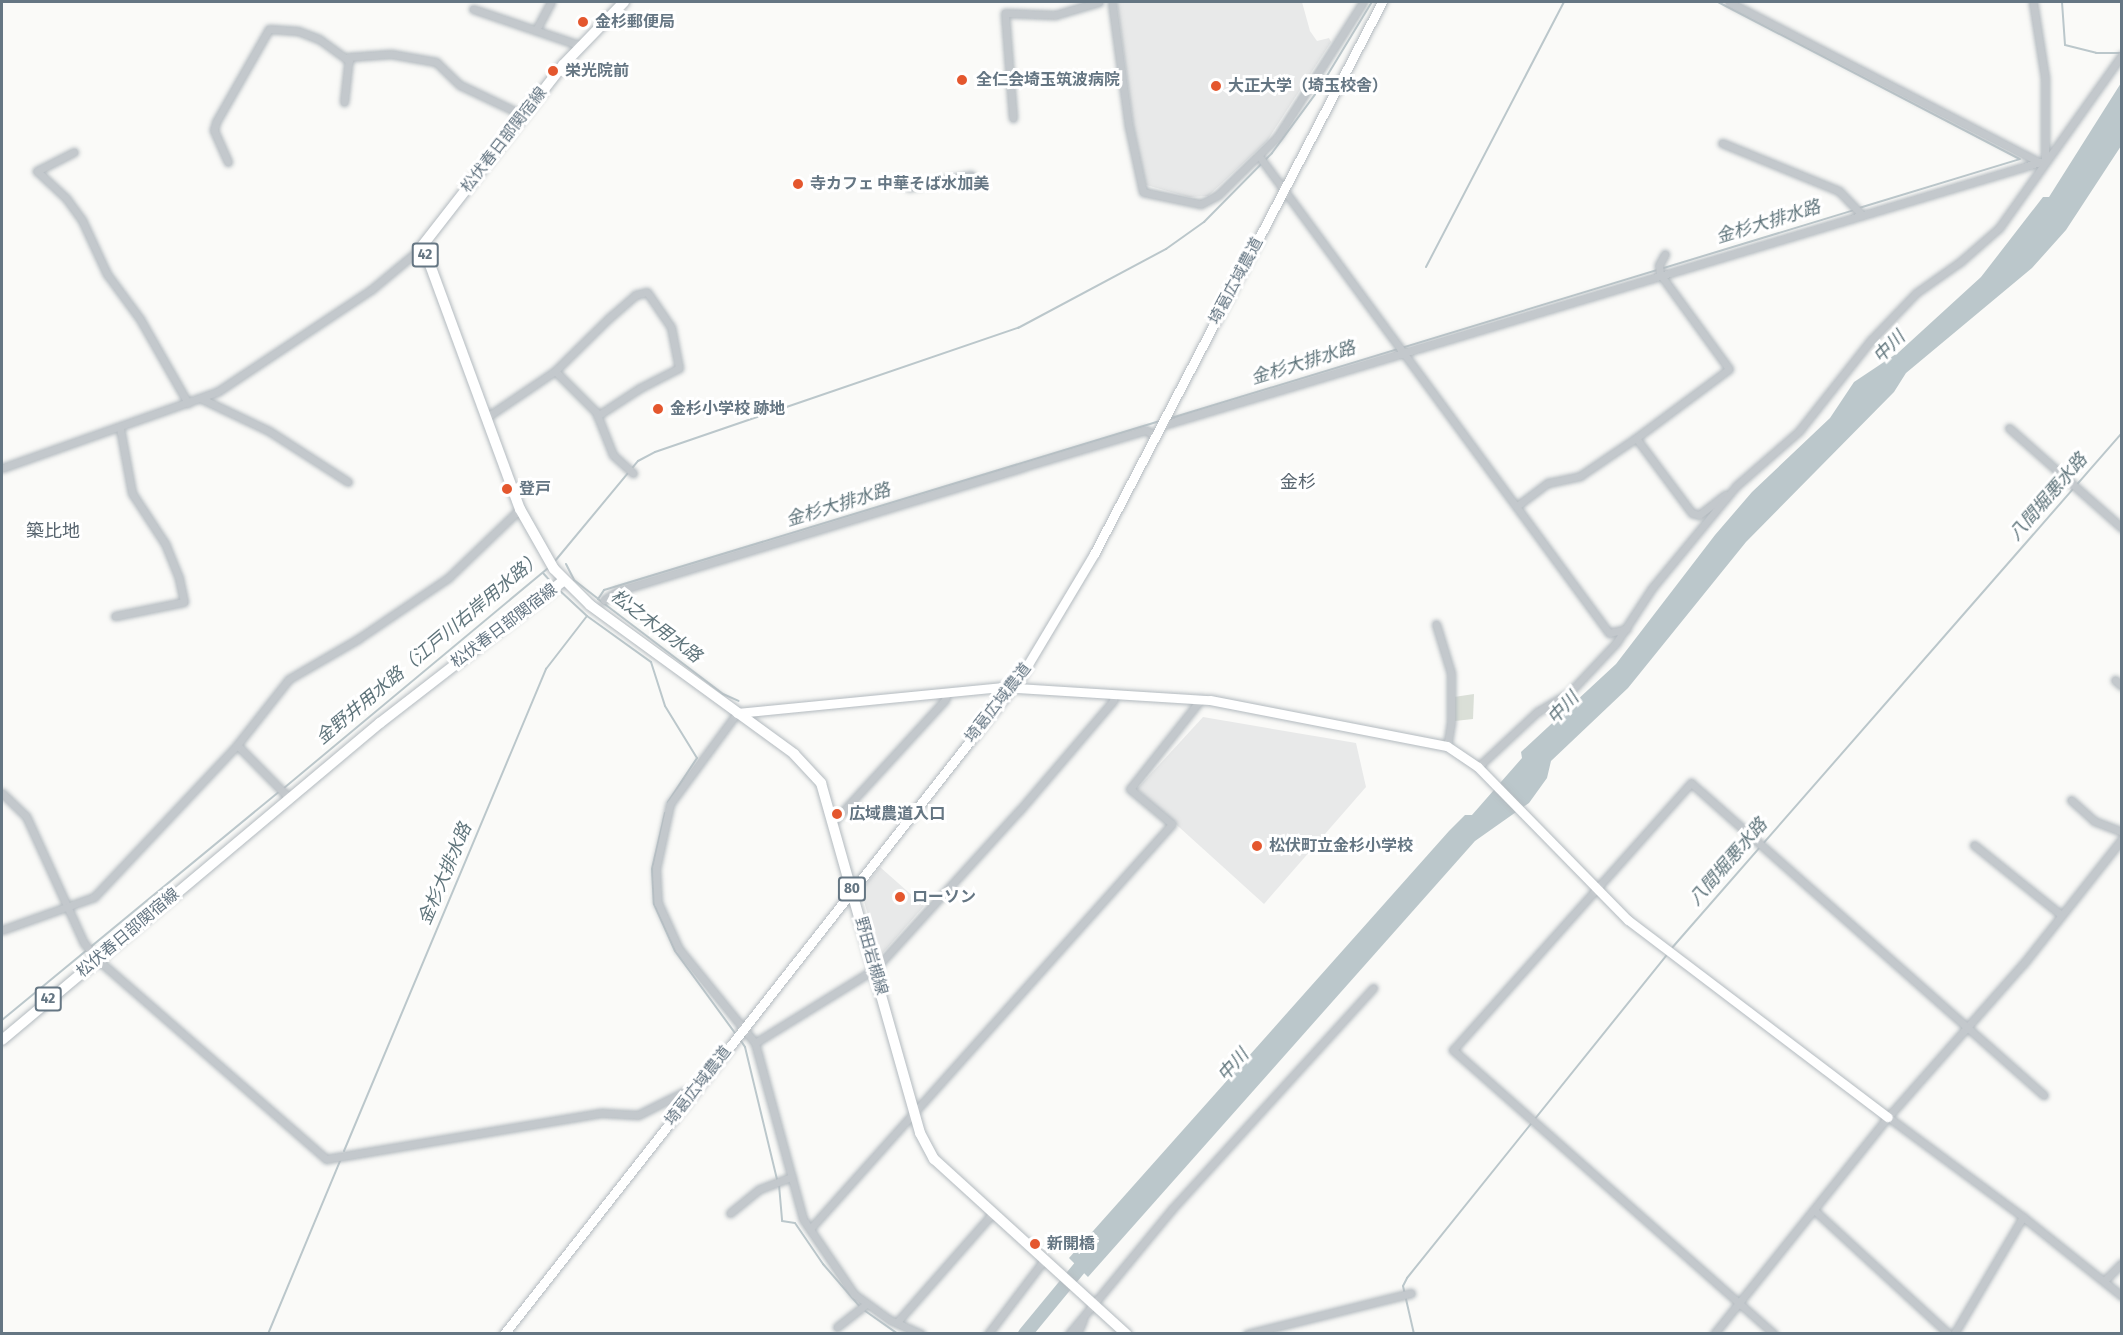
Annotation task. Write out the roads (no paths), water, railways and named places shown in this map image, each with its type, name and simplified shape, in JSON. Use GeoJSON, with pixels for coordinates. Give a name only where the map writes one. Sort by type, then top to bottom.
{"type":"FeatureCollection","features":[{"type":"Feature","properties":{"kind":"main road","name":"松伏春日部関宿線"},"geometry":{"type":"LineString","coordinates":[[2,1040],[289,798],[472,648],[563,581],[551,565],[520,509],[429,262],[419,250],[579,45],[624,2]]}},
{"type":"Feature","properties":{"kind":"main road","name":"野田岩槻線"},"geometry":{"type":"LineString","coordinates":[[563,581],[590,605],[809,766],[821,783],[834,821],[914,1112],[934,1159],[1091,1305],[1126,1334]]}},
{"type":"Feature","properties":{"kind":"street"},"geometry":{"type":"LineString","coordinates":[[536,30],[551,2]]}},
{"type":"Feature","properties":{"kind":"street"},"geometry":{"type":"LineString","coordinates":[[1013,117],[1005,13],[1055,15],[1099,2]]}},
{"type":"Feature","properties":{"kind":"street"},"geometry":{"type":"LineString","coordinates":[[1112,2],[1129,127],[1143,192],[1201,204],[1218,195],[1278,136],[1363,2]]}},
{"type":"Feature","properties":{"kind":"street","name":"埼葛広域農道"},"geometry":{"type":"LineString","coordinates":[[504,1334],[1011,688],[1065,609],[1382,2]]}},
{"type":"Feature","properties":{"kind":"street"},"geometry":{"type":"LineString","coordinates":[[1729,2],[2042,163]]}},
{"type":"Feature","properties":{"kind":"street"},"geometry":{"type":"LineString","coordinates":[[2032,2],[2045,78],[2042,163]]}},
{"type":"Feature","properties":{"kind":"street"},"geometry":{"type":"LineString","coordinates":[[1011,4],[1011,13]]}},
{"type":"Feature","properties":{"kind":"street"},"geometry":{"type":"LineString","coordinates":[[473,9],[579,45]]}},
{"type":"Feature","properties":{"kind":"street"},"geometry":{"type":"LineString","coordinates":[[228,162],[214,130],[216,122],[269,29],[273,26],[298,31],[319,39],[349,61]]}},
{"type":"Feature","properties":{"kind":"street"},"geometry":{"type":"LineString","coordinates":[[344,102],[350,57],[391,54],[436,62],[460,85],[523,115]]}},
{"type":"Feature","properties":{"kind":"street"},"geometry":{"type":"LineString","coordinates":[[1636,438],[1692,513],[1699,515],[1736,486],[1799,430],[1870,341],[1916,293],[1960,262],[1999,228],[2042,163],[2121,55]]}},
{"type":"Feature","properties":{"kind":"street"},"geometry":{"type":"LineString","coordinates":[[1722,143],[1839,191],[1860,213]]}},
{"type":"Feature","properties":{"kind":"street"},"geometry":{"type":"LineString","coordinates":[[74,152],[37,171],[66,198],[82,220],[107,274],[140,319],[188,404]]}},
{"type":"Feature","properties":{"kind":"street"},"geometry":{"type":"LineString","coordinates":[[1260,156],[1285,187],[1609,633],[1628,629]]}},
{"type":"Feature","properties":{"kind":"street"},"geometry":{"type":"LineString","coordinates":[[1160,426],[1860,213],[2042,163]]}},
{"type":"Feature","properties":{"kind":"street"},"geometry":{"type":"LineString","coordinates":[[909,187],[971,175]]}},
{"type":"Feature","properties":{"kind":"street"},"geometry":{"type":"LineString","coordinates":[[2,468],[202,399],[254,370],[363,295],[419,250]]}},
{"type":"Feature","properties":{"kind":"street"},"geometry":{"type":"LineString","coordinates":[[1518,506],[1548,483],[1580,476],[1729,369],[1660,274],[1659,265],[1665,254]]}},
{"type":"Feature","properties":{"kind":"street"},"geometry":{"type":"LineString","coordinates":[[487,417],[555,372],[635,295],[648,291],[654,297],[671,327],[679,368],[597,416]]}},
{"type":"Feature","properties":{"kind":"street"},"geometry":{"type":"LineString","coordinates":[[555,372],[597,416],[613,455],[630,471]]}},
{"type":"Feature","properties":{"kind":"street"},"geometry":{"type":"LineString","coordinates":[[202,399],[269,431],[348,482]]}},
{"type":"Feature","properties":{"kind":"street"},"geometry":{"type":"LineString","coordinates":[[115,616],[184,602],[179,578],[166,545],[132,493],[120,428]]}},
{"type":"Feature","properties":{"kind":"street"},"geometry":{"type":"LineString","coordinates":[[2008,428],[2121,528]]}},
{"type":"Feature","properties":{"kind":"street"},"geometry":{"type":"LineString","coordinates":[[604,600],[618,591],[1146,430],[1155,436]]}},
{"type":"Feature","properties":{"kind":"street"},"geometry":{"type":"LineString","coordinates":[[1479,768],[1537,712],[1570,692],[1628,629],[1652,588],[1736,486]]}},
{"type":"Feature","properties":{"kind":"street"},"geometry":{"type":"LineString","coordinates":[[2,930],[67,904],[94,897],[107,886],[237,745],[289,679],[358,639],[441,583],[520,509]]}},
{"type":"Feature","properties":{"kind":"street"},"geometry":{"type":"LineString","coordinates":[[1436,624],[1451,673],[1451,722],[1447,746]]}},
{"type":"Feature","properties":{"kind":"street"},"geometry":{"type":"LineString","coordinates":[[2115,680],[2121,686]]}},
{"type":"Feature","properties":{"kind":"street"},"geometry":{"type":"LineString","coordinates":[[921,1334],[866,1305],[844,1283],[803,1219],[755,1043],[679,950],[662,916],[657,886],[670,804],[737,712],[1011,688],[1200,699],[1447,746],[1479,768],[1595,891],[1668,952],[2023,1216],[2121,1296]]}},
{"type":"Feature","properties":{"kind":"street"},"geometry":{"type":"LineString","coordinates":[[834,821],[945,700],[947,692]]}},
{"type":"Feature","properties":{"kind":"street"},"geometry":{"type":"LineString","coordinates":[[755,1043],[875,969],[1020,811],[1113,701],[1114,693]]}},
{"type":"Feature","properties":{"kind":"street"},"geometry":{"type":"LineString","coordinates":[[810,1229],[1172,824],[1130,789],[1200,699]]}},
{"type":"Feature","properties":{"kind":"street"},"geometry":{"type":"LineString","coordinates":[[237,745],[289,798]]}},
{"type":"Feature","properties":{"kind":"street"},"geometry":{"type":"LineString","coordinates":[[1774,1334],[1453,1050],[1691,783],[2044,1095]]}},
{"type":"Feature","properties":{"kind":"street"},"geometry":{"type":"LineString","coordinates":[[2,793],[26,816],[84,942],[98,960],[326,1159],[602,1113],[638,1115],[684,1092],[690,1095]]}},
{"type":"Feature","properties":{"kind":"street"},"geometry":{"type":"LineString","coordinates":[[2071,800],[2094,821],[2121,832]]}},
{"type":"Feature","properties":{"kind":"street"},"geometry":{"type":"LineString","coordinates":[[1714,1334],[1888,1117],[1966,1028],[2121,840]]}},
{"type":"Feature","properties":{"kind":"street"},"geometry":{"type":"LineString","coordinates":[[1974,845],[2060,914]]}},
{"type":"Feature","properties":{"kind":"street"},"geometry":{"type":"LineString","coordinates":[[1069,1334],[1172,1209],[1373,988]]}},
{"type":"Feature","properties":{"kind":"street"},"geometry":{"type":"LineString","coordinates":[[729,1213],[760,1189],[792,1177]]}},
{"type":"Feature","properties":{"kind":"street"},"geometry":{"type":"LineString","coordinates":[[1814,1210],[1949,1334]]}},
{"type":"Feature","properties":{"kind":"street"},"geometry":{"type":"LineString","coordinates":[[898,1321],[992,1214]]}},
{"type":"Feature","properties":{"kind":"street"},"geometry":{"type":"LineString","coordinates":[[1954,1334],[2023,1216]]}},
{"type":"Feature","properties":{"kind":"street"},"geometry":{"type":"LineString","coordinates":[[988,1334],[1047,1262]]}},
{"type":"Feature","properties":{"kind":"street"},"geometry":{"type":"LineString","coordinates":[[2104,1281],[2121,1263]]}},
{"type":"Feature","properties":{"kind":"street"},"geometry":{"type":"LineString","coordinates":[[1247,1334],[1411,1293]]}},
{"type":"Feature","properties":{"kind":"street"},"geometry":{"type":"LineString","coordinates":[[837,1327],[866,1305]]}},
{"type":"Feature","properties":{"kind":"street"},"geometry":{"type":"LineString","coordinates":[[1077,1334],[1091,1305]]}},
{"type":"Feature","properties":{"kind":"waterway","name":"金野井用水路（江戸川右岸用水路）"},"geometry":{"type":"LineString","coordinates":[[555,561],[638,461],[655,452],[1018,328],[1166,249],[1204,222],[1272,153],[1319,89],[1372,2]]}},
{"type":"Feature","properties":{"kind":"waterway"},"geometry":{"type":"LineString","coordinates":[[1426,267],[1564,2]]}},
{"type":"Feature","properties":{"kind":"waterway"},"geometry":{"type":"LineString","coordinates":[[1718,2],[2020,159]]}},
{"type":"Feature","properties":{"kind":"waterway"},"geometry":{"type":"LineString","coordinates":[[2062,2],[2065,45],[2096,53],[2122,53]]}},
{"type":"Feature","properties":{"kind":"waterway","name":"金杉大排水路"},"geometry":{"type":"LineString","coordinates":[[1859,208],[2020,159]]}},
{"type":"Feature","properties":{"kind":"waterway","name":"金杉大排水路"},"geometry":{"type":"LineString","coordinates":[[1168,419],[1854,210]]}},
{"type":"Feature","properties":{"kind":"waterway","name":"金杉大排水路"},"geometry":{"type":"LineString","coordinates":[[598,599],[604,590],[1160,421]]}},
{"type":"Feature","properties":{"kind":"waterway","name":"八間堀悪水路"},"geometry":{"type":"LineString","coordinates":[[1671,949],[2122,433]]}},
{"type":"Feature","properties":{"kind":"waterway","name":"松之木用水路"},"geometry":{"type":"LineString","coordinates":[[566,564],[574,580],[723,694],[739,701]]}},
{"type":"Feature","properties":{"kind":"waterway","name":"金野井用水路（江戸川右岸用水路）"},"geometry":{"type":"LineString","coordinates":[[284,788],[549,567]]}},
{"type":"Feature","properties":{"kind":"waterway"},"geometry":{"type":"LineString","coordinates":[[543,573],[553,584]]}},
{"type":"Feature","properties":{"kind":"waterway"},"geometry":{"type":"LineString","coordinates":[[557,588],[587,616],[651,662],[665,706],[697,758],[668,802]]}},
{"type":"Feature","properties":{"kind":"waterway","name":"金杉大排水路"},"geometry":{"type":"LineString","coordinates":[[344,1151],[546,669],[587,616]]}},
{"type":"Feature","properties":{"kind":"waterway","name":"金野井用水路（江戸川右岸用水路）"},"geometry":{"type":"LineString","coordinates":[[2,1020],[279,792]]}},
{"type":"Feature","properties":{"kind":"waterway"},"geometry":{"type":"LineString","coordinates":[[665,813],[652,869],[654,904],[675,951],[735,1033]]}},
{"type":"Feature","properties":{"kind":"waterway","name":"八間堀悪水路"},"geometry":{"type":"LineString","coordinates":[[1414,1334],[1403,1286],[1407,1278],[1668,953]]}},
{"type":"Feature","properties":{"kind":"waterway"},"geometry":{"type":"LineString","coordinates":[[739,1038],[745,1047],[777,1179]]}},
{"type":"Feature","properties":{"kind":"waterway","name":"金杉大排水路"},"geometry":{"type":"LineString","coordinates":[[268,1334],[341,1159]]}},
{"type":"Feature","properties":{"kind":"waterway"},"geometry":{"type":"LineString","coordinates":[[779,1185],[782,1221],[795,1223],[823,1264],[861,1308],[898,1334]]}},
{"type":"Feature","properties":{"kind":"waterway","name":"中川"},"geometry":{"type":"LineString","coordinates":[[1025,1334],[1091,1254]]}},
{"type":"Feature","properties":{"kind":"place","name":"金杉郵便局"},"geometry":{"type":"Point","coordinates":[583,22]}},
{"type":"Feature","properties":{"kind":"place","name":"栄光院前"},"geometry":{"type":"Point","coordinates":[553,71]}},
{"type":"Feature","properties":{"kind":"place","name":"全仁会埼玉筑波病院"},"geometry":{"type":"Point","coordinates":[962,80]}},
{"type":"Feature","properties":{"kind":"place","name":"大正大学（埼玉校舎）"},"geometry":{"type":"Point","coordinates":[1216,86]}},
{"type":"Feature","properties":{"kind":"place","name":"寺カフェ 中華そば水加美"},"geometry":{"type":"Point","coordinates":[798,184]}},
{"type":"Feature","properties":{"kind":"place","name":"金杉小学校 跡地"},"geometry":{"type":"Point","coordinates":[658,409]}},
{"type":"Feature","properties":{"kind":"place","name":"登戸"},"geometry":{"type":"Point","coordinates":[507,489]}},
{"type":"Feature","properties":{"kind":"place","name":"広域農道入口"},"geometry":{"type":"Point","coordinates":[837,814]}},
{"type":"Feature","properties":{"kind":"place","name":"松伏町立金杉小学校"},"geometry":{"type":"Point","coordinates":[1257,846]}},
{"type":"Feature","properties":{"kind":"place","name":"ローソン"},"geometry":{"type":"Point","coordinates":[900,897]}},
{"type":"Feature","properties":{"kind":"place","name":"新開橋"},"geometry":{"type":"Point","coordinates":[1035,1244]}},
{"type":"Feature","properties":{"kind":"district","name":"金杉"},"geometry":{"type":"Point","coordinates":[1298,482]}},
{"type":"Feature","properties":{"kind":"district","name":"築比地"},"geometry":{"type":"Point","coordinates":[53,531]}}]}
